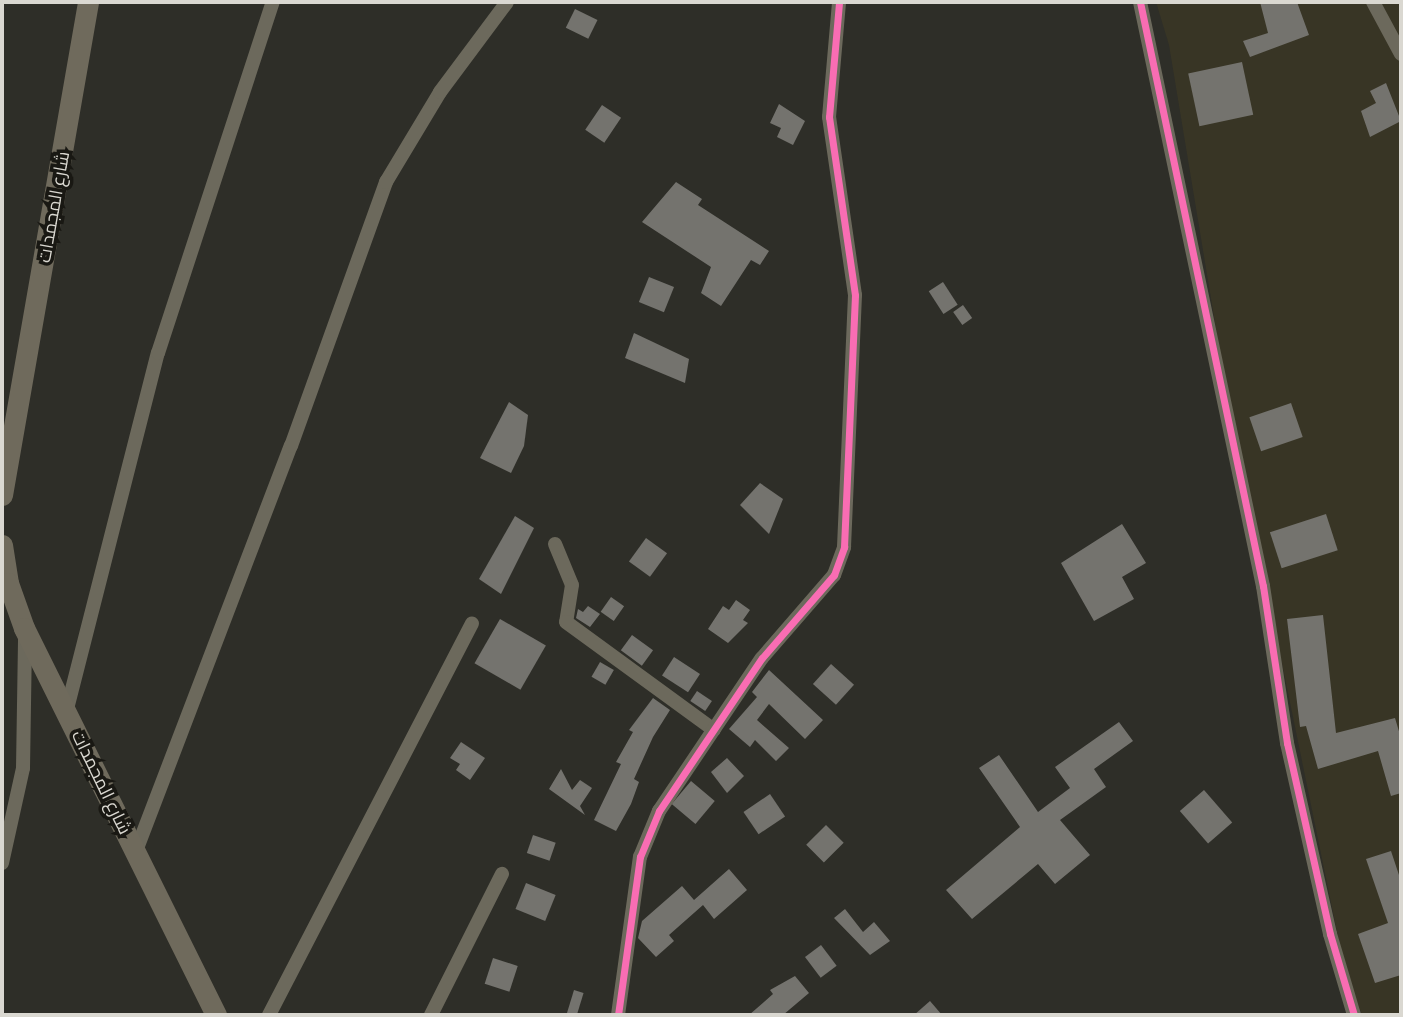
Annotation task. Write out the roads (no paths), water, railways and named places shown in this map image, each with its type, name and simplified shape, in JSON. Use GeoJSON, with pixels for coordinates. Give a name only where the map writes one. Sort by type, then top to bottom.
{"type":"FeatureCollection","features":[{"type":"Feature","properties":{"kind":"main road","name":"شارع المجمدات"},"geometry":{"type":"LineString","coordinates":[[2,495],[88,2]]}},
{"type":"Feature","properties":{"kind":"main road","name":"شارع المجمدات"},"geometry":{"type":"LineString","coordinates":[[2,545],[8,583],[24,628],[67,709],[216,1015]]}},
{"type":"Feature","properties":{"kind":"street"},"geometry":{"type":"LineString","coordinates":[[67,709],[158,353],[273,2]]}},
{"type":"Feature","properties":{"kind":"street"},"geometry":{"type":"LineString","coordinates":[[136,851],[291,446],[386,182],[440,92],[507,2]]}},
{"type":"Feature","properties":{"kind":"street"},"geometry":{"type":"LineString","coordinates":[[619,1015],[640,857],[659,811],[762,659],[826,585],[844,547],[855,295],[830,117],[839,2]]}},
{"type":"Feature","properties":{"kind":"street"},"geometry":{"type":"LineString","coordinates":[[1140,2],[1258,559],[1287,743],[1330,934],[1354,1015]]}},
{"type":"Feature","properties":{"kind":"street"},"geometry":{"type":"LineString","coordinates":[[1373,2],[1401,54]]}},
{"type":"Feature","properties":{"kind":"street"},"geometry":{"type":"LineString","coordinates":[[555,544],[572,585],[566,622],[714,730]]}},
{"type":"Feature","properties":{"kind":"street"},"geometry":{"type":"LineString","coordinates":[[269,1015],[472,624]]}},
{"type":"Feature","properties":{"kind":"street"},"geometry":{"type":"LineString","coordinates":[[2,863],[23,768],[24,628]]}},
{"type":"Feature","properties":{"kind":"street"},"geometry":{"type":"LineString","coordinates":[[430,1015],[502,874]]}}]}
